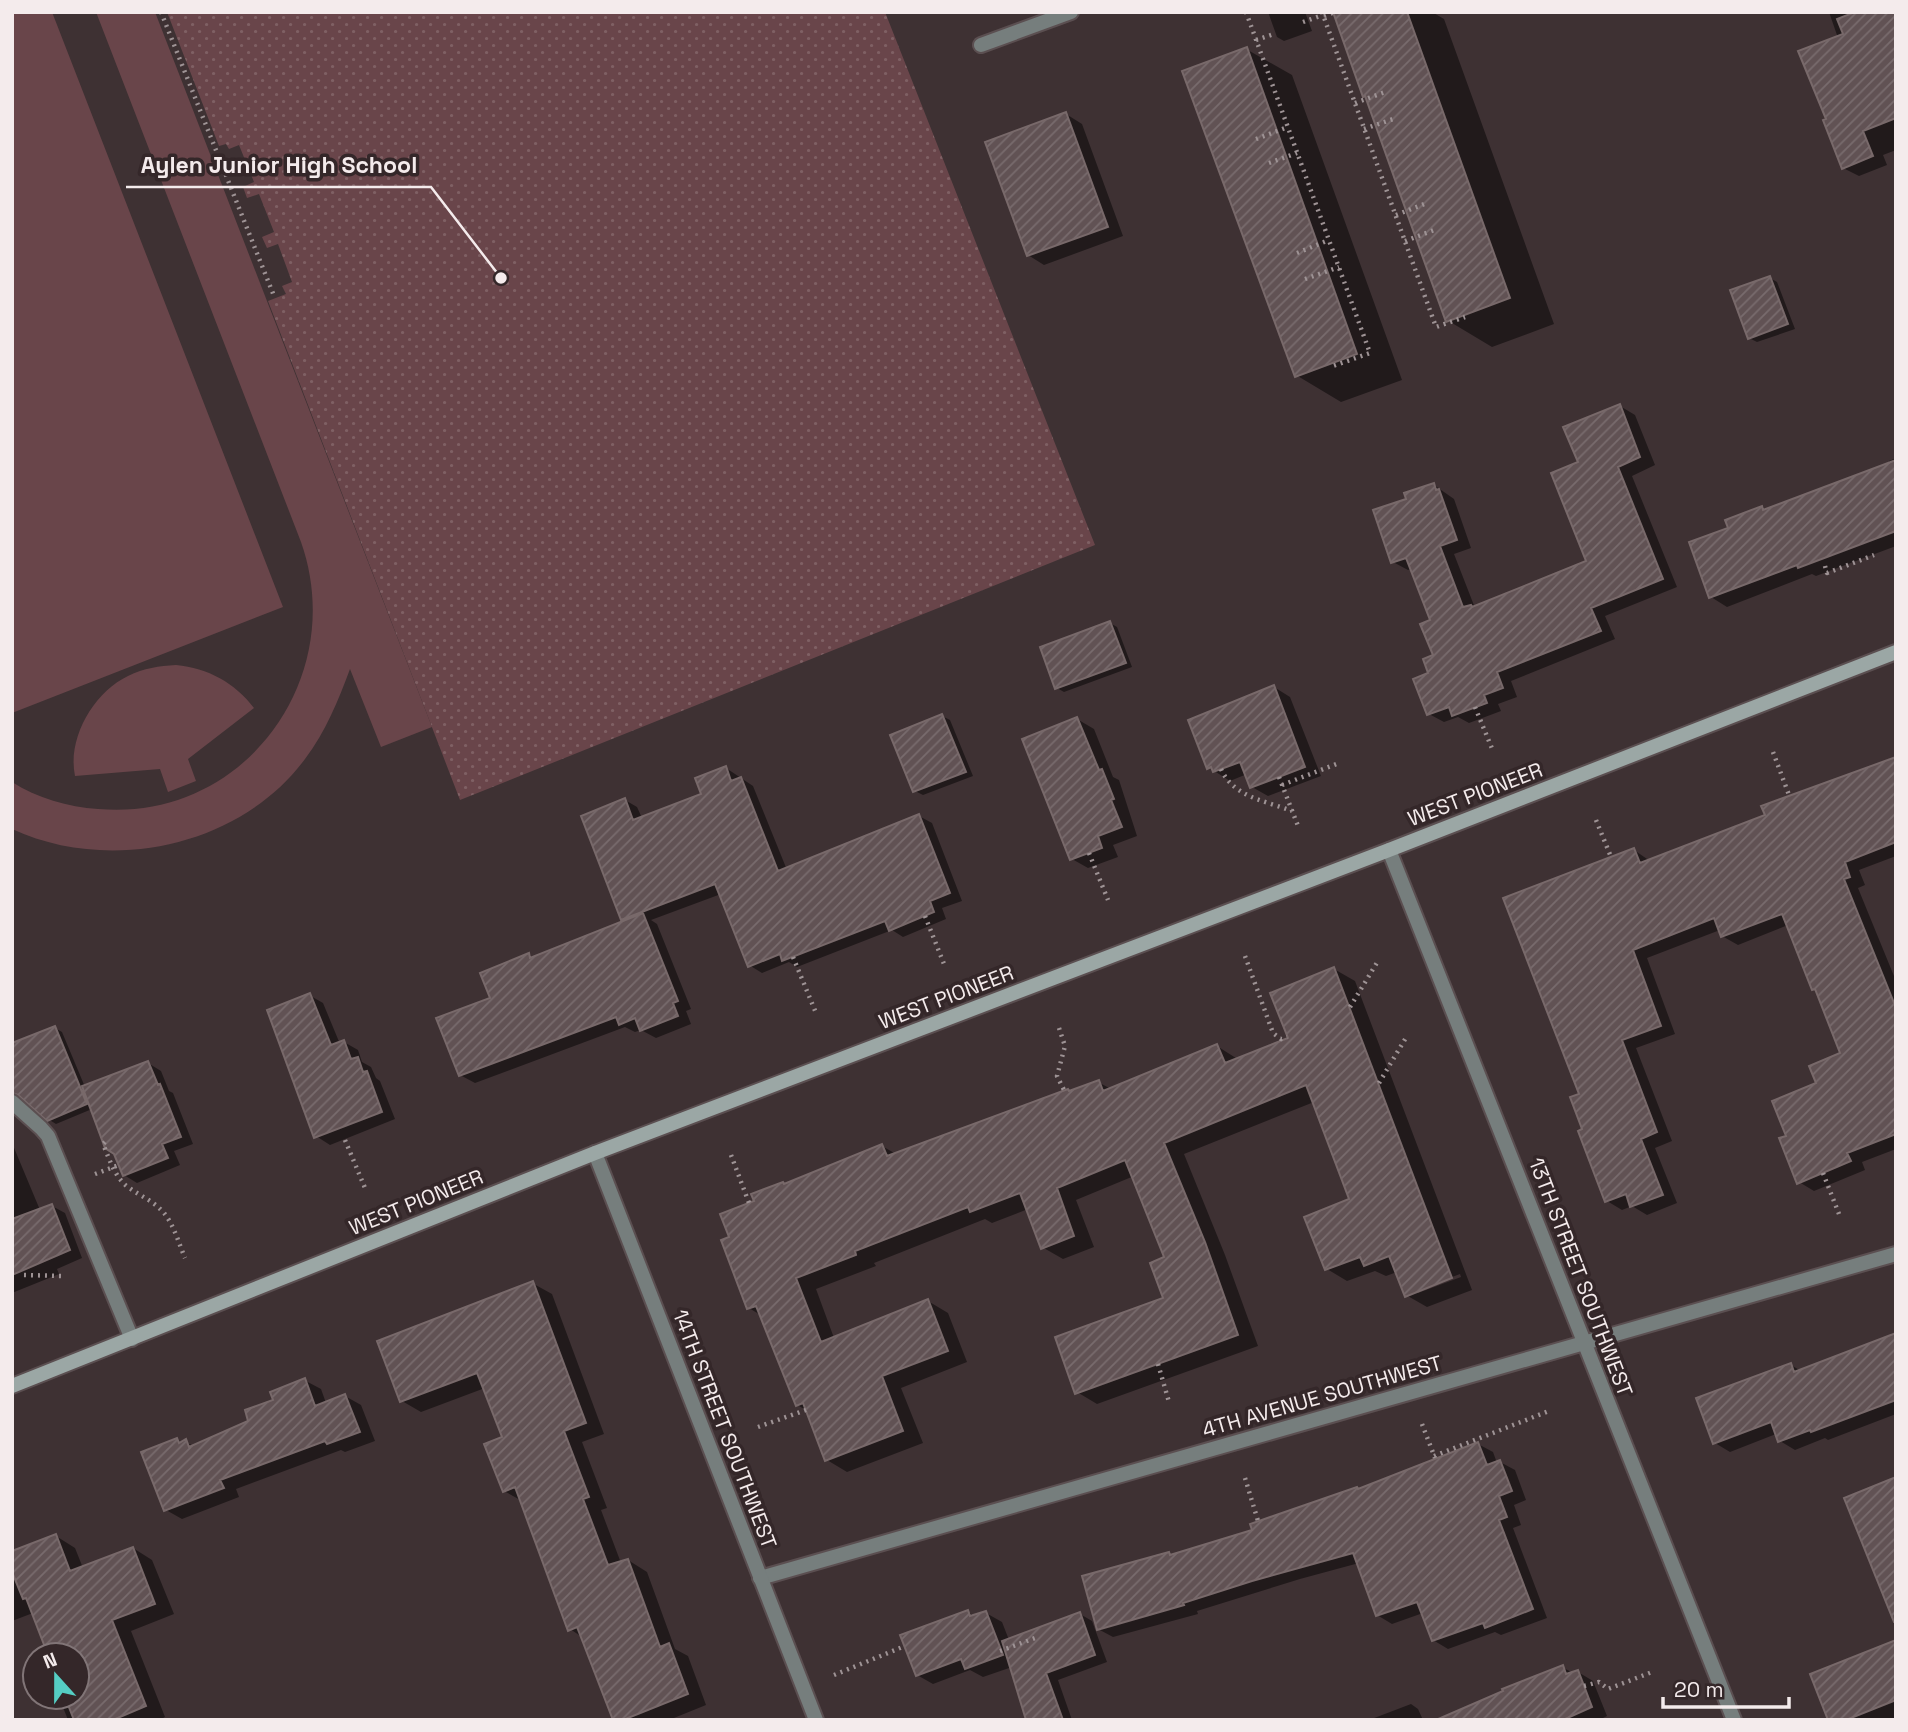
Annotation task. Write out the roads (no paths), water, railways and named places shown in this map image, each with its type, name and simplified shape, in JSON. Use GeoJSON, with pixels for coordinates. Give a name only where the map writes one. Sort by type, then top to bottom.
{"type":"FeatureCollection","features":[{"type":"Feature","properties":{"kind":"main road","name":"WEST PIONEER"},"geometry":{"type":"LineString","coordinates":[[12,1386],[595,1153],[1389,850],[1896,652]]}},
{"type":"Feature","properties":{"kind":"street"},"geometry":{"type":"LineString","coordinates":[[981,46],[1071,12]]}},
{"type":"Feature","properties":{"kind":"street","name":"13TH STREET SOUTHWEST"},"geometry":{"type":"LineString","coordinates":[[1389,850],[1734,1720]]}},
{"type":"Feature","properties":{"kind":"street"},"geometry":{"type":"LineString","coordinates":[[12,1102],[48,1136],[132,1339]]}},
{"type":"Feature","properties":{"kind":"street","name":"14TH STREET SOUTHWEST"},"geometry":{"type":"LineString","coordinates":[[595,1153],[816,1720]]}},
{"type":"Feature","properties":{"kind":"street","name":"4TH AVENUE SOUTHWEST"},"geometry":{"type":"LineString","coordinates":[[760,1578],[1896,1254]]}},
{"type":"Feature","properties":{"kind":"place","name":"Aylen Junior High School"},"geometry":{"type":"Point","coordinates":[501,278]}}]}
